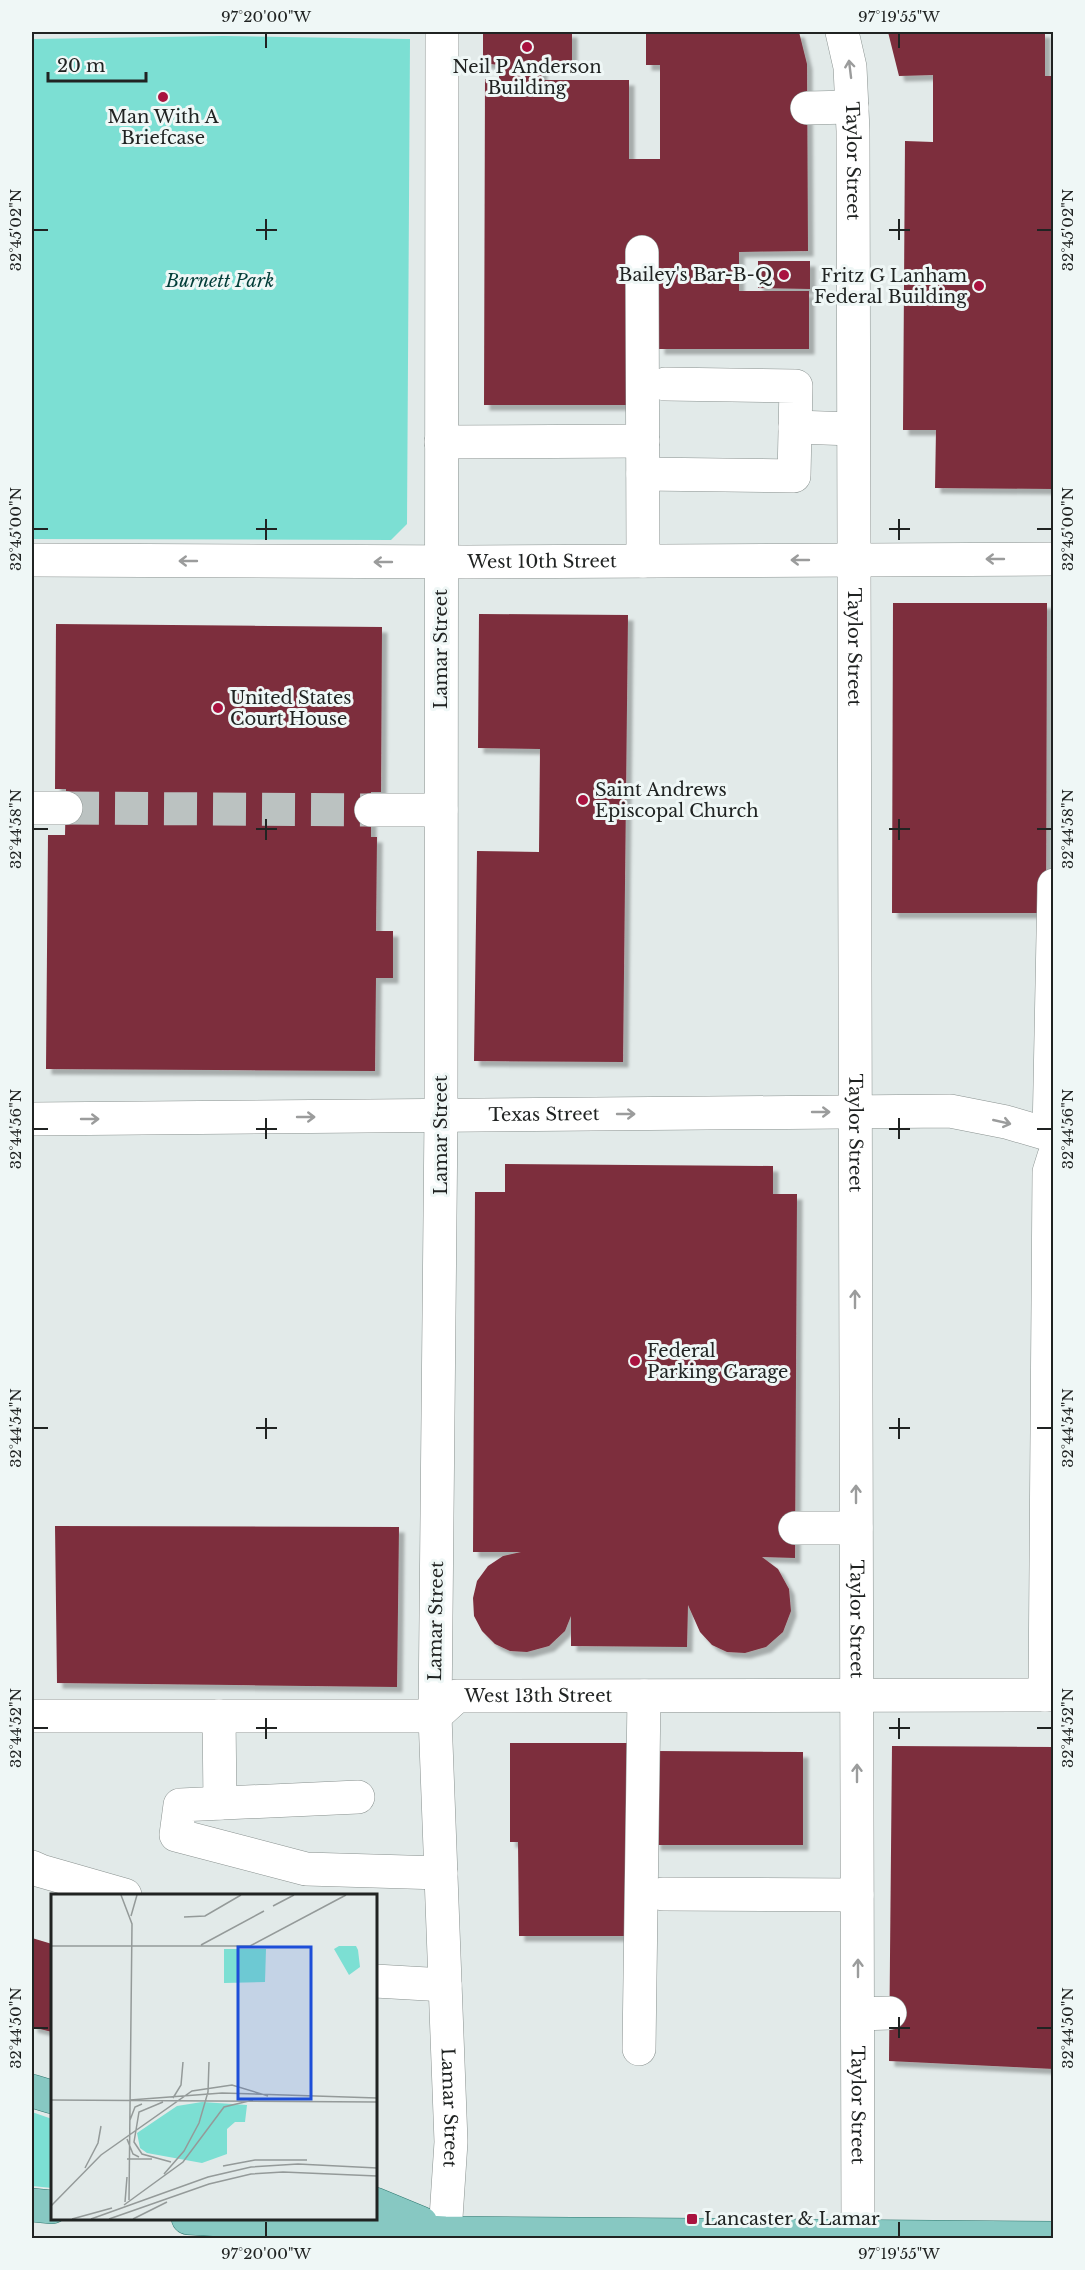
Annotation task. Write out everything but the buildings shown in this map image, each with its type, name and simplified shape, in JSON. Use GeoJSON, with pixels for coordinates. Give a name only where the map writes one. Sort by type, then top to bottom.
{"type":"FeatureCollection","features":[{"type":"Feature","properties":{"kind":"main road"},"geometry":{"type":"LineString","coordinates":[[32,2091],[51,2097]]}},
{"type":"Feature","properties":{"kind":"main road"},"geometry":{"type":"LineString","coordinates":[[376,2204],[443,2237]]}},
{"type":"Feature","properties":{"kind":"main road"},"geometry":{"type":"LineString","coordinates":[[32,2205],[51,2207]]}},
{"type":"Feature","properties":{"kind":"main road"},"geometry":{"type":"LineString","coordinates":[[214,2219],[443,2237],[1053,2238]]}},
{"type":"Feature","properties":{"kind":"street","name":"Lamar Street"},"geometry":{"type":"LineString","coordinates":[[442,32],[441,1116],[435,1716],[451,2142],[443,2237]]}},
{"type":"Feature","properties":{"kind":"street","name":"Taylor Street"},"geometry":{"type":"LineString","coordinates":[[842,32],[850,67],[852,107],[857,1895],[874,2014],[858,2236]]}},
{"type":"Feature","properties":{"kind":"street"},"geometry":{"type":"LineString","coordinates":[[807,108],[852,107]]}},
{"type":"Feature","properties":{"kind":"street"},"geometry":{"type":"LineString","coordinates":[[642,252],[643,561]]}},
{"type":"Feature","properties":{"kind":"street"},"geometry":{"type":"LineString","coordinates":[[643,474],[794,476],[796,386],[665,384]]}},
{"type":"Feature","properties":{"kind":"street"},"geometry":{"type":"LineString","coordinates":[[795,427],[853,429]]}},
{"type":"Feature","properties":{"kind":"street"},"geometry":{"type":"LineString","coordinates":[[441,442],[643,441]]}},
{"type":"Feature","properties":{"kind":"street","name":"West 10th Street"},"geometry":{"type":"LineString","coordinates":[[32,560],[441,562],[1053,559]]}},
{"type":"Feature","properties":{"kind":"street"},"geometry":{"type":"LineString","coordinates":[[32,808],[66,808]]}},
{"type":"Feature","properties":{"kind":"street"},"geometry":{"type":"LineString","coordinates":[[370,810],[441,810]]}},
{"type":"Feature","properties":{"kind":"street"},"geometry":{"type":"LineString","coordinates":[[1049,1695],[1049,1172],[1052,1142],[1053,885]]}},
{"type":"Feature","properties":{"kind":"street","name":"Texas Street"},"geometry":{"type":"LineString","coordinates":[[32,1119],[950,1111],[1006,1122],[1052,1142]]}},
{"type":"Feature","properties":{"kind":"street"},"geometry":{"type":"LineString","coordinates":[[795,1528],[856,1528]]}},
{"type":"Feature","properties":{"kind":"street","name":"West 13th Street"},"geometry":{"type":"LineString","coordinates":[[435,1716],[457,1696],[1049,1695]]}},
{"type":"Feature","properties":{"kind":"street"},"geometry":{"type":"LineString","coordinates":[[639,2049],[645,1696]]}},
{"type":"Feature","properties":{"kind":"street"},"geometry":{"type":"LineString","coordinates":[[32,1716],[435,1716]]}},
{"type":"Feature","properties":{"kind":"street"},"geometry":{"type":"LineString","coordinates":[[219,1716],[220,1803]]}},
{"type":"Feature","properties":{"kind":"street"},"geometry":{"type":"LineString","coordinates":[[358,1797],[180,1805],[176,1835],[306,1869],[441,1873]]}},
{"type":"Feature","properties":{"kind":"street"},"geometry":{"type":"LineString","coordinates":[[32,1867],[121,1894]]}},
{"type":"Feature","properties":{"kind":"street"},"geometry":{"type":"LineString","coordinates":[[663,1894],[857,1895]]}},
{"type":"Feature","properties":{"kind":"street"},"geometry":{"type":"LineString","coordinates":[[376,1981],[445,1985]]}},
{"type":"Feature","properties":{"kind":"green space","name":"Burnett Park"},"geometry":{"type":"Polygon","coordinates":[[[223,36],[410,39],[407,524],[391,540],[32,539],[32,39],[223,36]]]}},
{"type":"Feature","properties":{"kind":"green space"},"geometry":{"type":"Polygon","coordinates":[[[32,2112],[51,2119],[51,2188],[32,2186],[32,2112]]]}},
{"type":"Feature","properties":{"kind":"tunnel"},"geometry":{"type":"LineString","coordinates":[[66,808],[371,810]]}},
{"type":"Feature","properties":{"kind":"place","name":"Neil P Anderson Building"},"geometry":{"type":"Point","coordinates":[527,47]}},
{"type":"Feature","properties":{"kind":"place","name":"Man With A Briefcase"},"geometry":{"type":"Point","coordinates":[163,97]}},
{"type":"Feature","properties":{"kind":"place","name":"Bailey's Bar-B-Q"},"geometry":{"type":"Point","coordinates":[784,275]}},
{"type":"Feature","properties":{"kind":"place","name":"Fritz G Lanham Federal Building"},"geometry":{"type":"Point","coordinates":[979,286]}},
{"type":"Feature","properties":{"kind":"place","name":"United States Court House"},"geometry":{"type":"Point","coordinates":[218,708]}},
{"type":"Feature","properties":{"kind":"place","name":"Saint Andrews Episcopal Church"},"geometry":{"type":"Point","coordinates":[583,800]}},
{"type":"Feature","properties":{"kind":"place","name":"Federal Parking Garage"},"geometry":{"type":"Point","coordinates":[635,1361]}},
{"type":"Feature","properties":{"kind":"place","name":"Lancaster & Lamar"},"geometry":{"type":"Point","coordinates":[692,2219]}}]}
